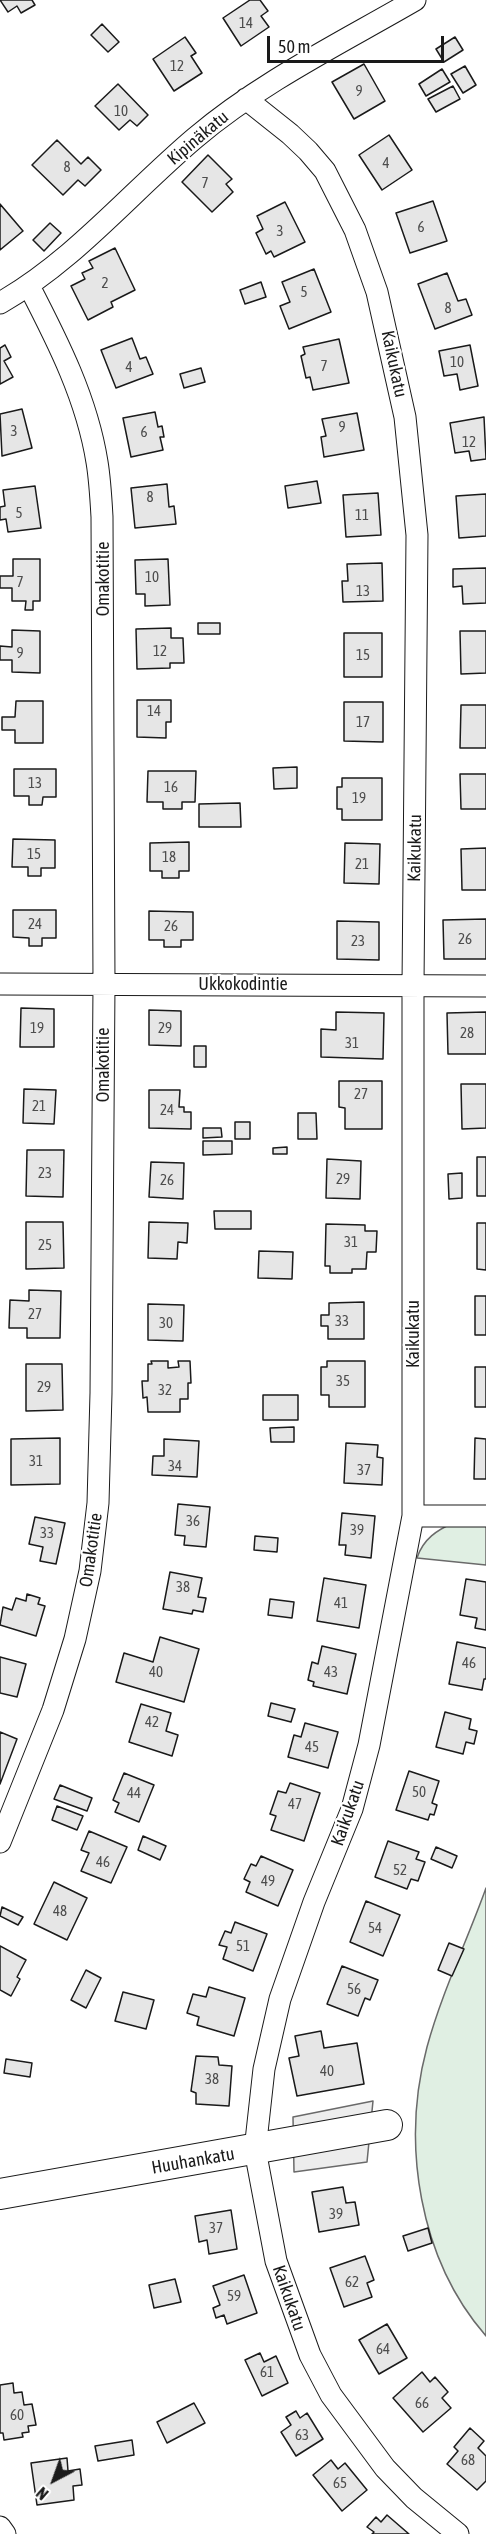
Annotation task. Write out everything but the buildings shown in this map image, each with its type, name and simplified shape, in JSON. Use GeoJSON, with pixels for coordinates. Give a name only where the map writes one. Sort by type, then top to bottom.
{"type":"FeatureCollection","features":[{"type":"Feature","properties":{"kind":"street","name":"Kipinäkatu"},"geometry":{"type":"LineString","coordinates":[[0,303],[29,286],[105,221],[195,138],[246,99],[415,0]]}},
{"type":"Feature","properties":{"kind":"street","name":"Kaikukatu"},"geometry":{"type":"LineString","coordinates":[[246,99],[290,134],[325,171],[355,230],[377,292],[405,417],[417,535],[413,985],[413,1516],[369,1745],[352,1809],[314,1902],[280,1999],[264,2069],[255,2150],[276,2261],[309,2355],[331,2395],[385,2468],[414,2498],[458,2534]]}},
{"type":"Feature","properties":{"kind":"street","name":"Omakotitie"},"geometry":{"type":"LineString","coordinates":[[0,1842],[53,1710],[75,1639],[90,1571],[98,1503],[101,1393],[104,984],[102,517],[98,462],[84,408],[60,345],[29,286]]}},
{"type":"Feature","properties":{"kind":"street","name":"Ukkokodintie"},"geometry":{"type":"LineString","coordinates":[[0,984],[486,986]]}},
{"type":"Feature","properties":{"kind":"street"},"geometry":{"type":"LineString","coordinates":[[413,1516],[486,1516]]}},
{"type":"Feature","properties":{"kind":"street","name":"Huuhankatu"},"geometry":{"type":"LineString","coordinates":[[0,2194],[387,2125]]}},
{"type":"Feature","properties":{"kind":"street"},"geometry":{"type":"LineString","coordinates":[[0,2527],[5,2534]]}},
{"type":"Feature","properties":{"kind":"green space"},"geometry":{"type":"Polygon","coordinates":[[[455,1522],[486,1524],[486,1565],[417,1558],[423,1545],[432,1536],[455,1522]]]}},
{"type":"Feature","properties":{"kind":"green space"},"geometry":{"type":"Polygon","coordinates":[[[486,1888],[486,2336],[463,2305],[445,2272],[431,2236],[422,2199],[417,2161],[416,2122],[419,2084],[427,2047],[447,1986],[486,1888]]]}},
{"type":"Feature","properties":{"kind":"shaded area"},"geometry":{"type":"Polygon","coordinates":[[[373,2101],[367,2162],[294,2172],[293,2117],[373,2101]]]}}]}
